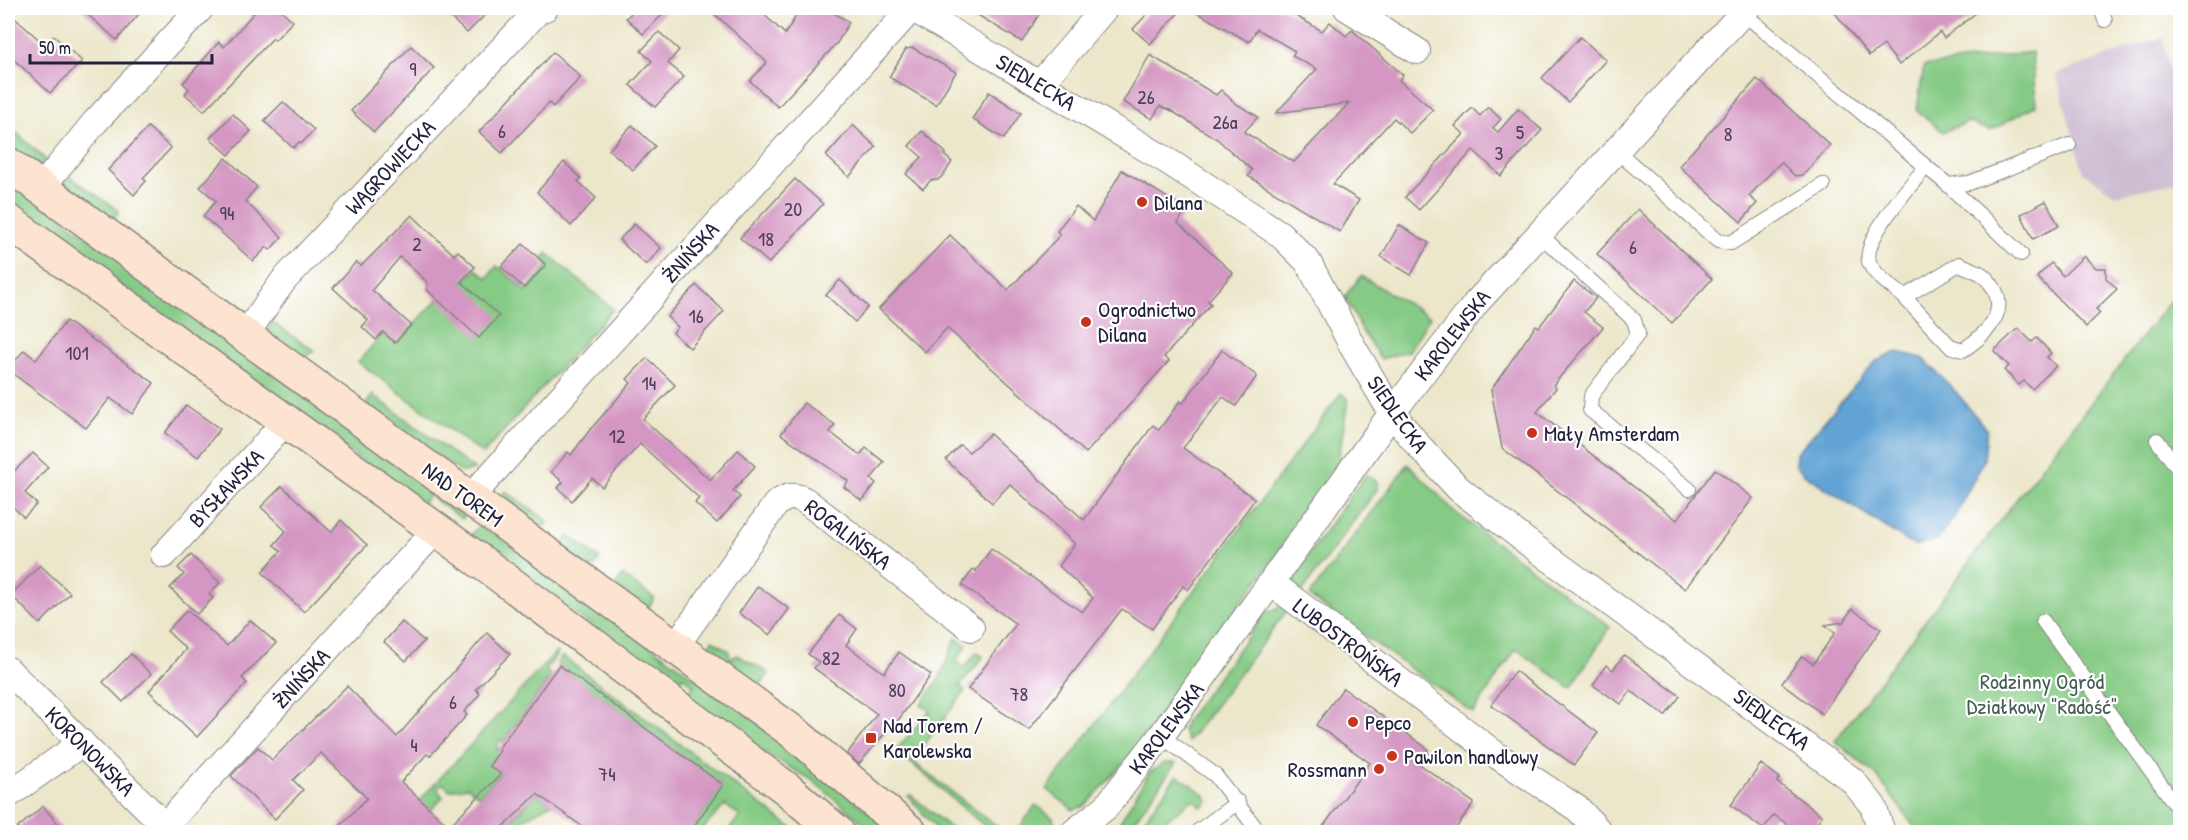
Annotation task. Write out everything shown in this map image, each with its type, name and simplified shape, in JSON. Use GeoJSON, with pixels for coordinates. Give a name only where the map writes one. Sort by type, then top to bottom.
{"type":"FeatureCollection","features":[{"type":"Feature","properties":{"kind":"main road","name":"NAD TOREM"},"geometry":{"type":"LineString","coordinates":[[8,164],[797,735],[910,832]]}},
{"type":"Feature","properties":{"kind":"main road","name":"NAD TOREM"},"geometry":{"type":"LineString","coordinates":[[8,221],[287,420],[787,789],[837,832]]}},
{"type":"Feature","properties":{"kind":"street"},"geometry":{"type":"LineString","coordinates":[[41,188],[95,122],[201,8]]}},
{"type":"Feature","properties":{"kind":"street","name":"WĄGROWIECKA"},"geometry":{"type":"LineString","coordinates":[[245,335],[284,280],[538,11],[545,8]]}},
{"type":"Feature","properties":{"kind":"street","name":"SIEDLECKA"},"geometry":{"type":"LineString","coordinates":[[912,8],[1040,84],[1280,234],[1308,262],[1354,349],[1392,413],[1434,465],[1482,509],[1852,780],[1873,806],[1882,832]]}},
{"type":"Feature","properties":{"kind":"street","name":"ŻNIŃSKA"},"geometry":{"type":"LineString","coordinates":[[469,499],[912,8]]}},
{"type":"Feature","properties":{"kind":"street"},"geometry":{"type":"LineString","coordinates":[[1040,84],[1105,8]]}},
{"type":"Feature","properties":{"kind":"street"},"geometry":{"type":"LineString","coordinates":[[1347,8],[1417,51]]}},
{"type":"Feature","properties":{"kind":"street","name":"KAROLEWSKA"},"geometry":{"type":"LineString","coordinates":[[1074,832],[1106,807],[1161,736],[1392,413],[1477,302],[1617,151],[1742,9]]}},
{"type":"Feature","properties":{"kind":"street","name":"BYSŁAWSKA"},"geometry":{"type":"LineString","coordinates":[[164,555],[287,420]]}},
{"type":"Feature","properties":{"kind":"street","name":"ROGALIŃSKA"},"geometry":{"type":"LineString","coordinates":[[675,647],[777,504],[787,496],[798,496],[806,501],[971,628]]}},
{"type":"Feature","properties":{"kind":"street","name":"ŻNIŃSKA"},"geometry":{"type":"LineString","coordinates":[[168,829],[436,530]]}},
{"type":"Feature","properties":{"kind":"street","name":"LUBOSTROŃSKA"},"geometry":{"type":"LineString","coordinates":[[1272,583],[1499,757],[1578,809],[1597,829]]}},
{"type":"Feature","properties":{"kind":"street","name":"KORONOWSKA"},"geometry":{"type":"LineString","coordinates":[[8,670],[168,829]]}},
{"type":"Feature","properties":{"kind":"street"},"geometry":{"type":"LineString","coordinates":[[8,795],[82,743]]}},
{"type":"Feature","properties":{"kind":"street","name":"KAROLEWSKA"},"geometry":{"type":"LineString","coordinates":[[1102,832],[1106,807]]}},
{"type":"Feature","properties":{"kind":"lane"},"geometry":{"type":"LineString","coordinates":[[1742,9],[1925,168],[1948,185],[2021,254]]}},
{"type":"Feature","properties":{"kind":"lane"},"geometry":{"type":"LineString","coordinates":[[1948,185],[1969,183],[2069,145]]}},
{"type":"Feature","properties":{"kind":"lane"},"geometry":{"type":"LineString","coordinates":[[1617,151],[1718,241],[1731,243],[1823,185]]}},
{"type":"Feature","properties":{"kind":"lane"},"geometry":{"type":"LineString","coordinates":[[1904,297],[1959,264],[1984,275],[1999,297],[1997,312],[1985,336],[1963,350],[1950,346],[1870,265],[1868,254],[1881,223],[1925,168]]}},
{"type":"Feature","properties":{"kind":"lane"},"geometry":{"type":"LineString","coordinates":[[1539,234],[1634,320],[1638,334],[1591,396],[1590,410],[1689,489]]}},
{"type":"Feature","properties":{"kind":"lane"},"geometry":{"type":"LineString","coordinates":[[2157,440],[2181,471]]}},
{"type":"Feature","properties":{"kind":"lane"},"geometry":{"type":"LineString","coordinates":[[2043,621],[2181,811]]}},
{"type":"Feature","properties":{"kind":"lane"},"geometry":{"type":"LineString","coordinates":[[1161,736],[1215,775],[1259,832]]}},
{"type":"Feature","properties":{"kind":"lane"},"geometry":{"type":"LineString","coordinates":[[1197,832],[1238,802]]}},
{"type":"Feature","properties":{"kind":"shaded area"},"geometry":{"type":"Polygon","coordinates":[[[2163,37],[2180,127],[2180,182],[2116,195],[2083,172],[2056,74],[2163,37]]]}},
{"type":"Feature","properties":{"kind":"green space"},"geometry":{"type":"Polygon","coordinates":[[[2032,52],[2036,105],[1990,131],[1969,122],[1943,132],[1917,110],[1924,66],[2032,52]]]}},
{"type":"Feature","properties":{"kind":"green space"},"geometry":{"type":"Polygon","coordinates":[[[8,125],[48,162],[42,167],[38,166],[8,147],[8,125]]]}},
{"type":"Feature","properties":{"kind":"green space"},"geometry":{"type":"Polygon","coordinates":[[[66,174],[119,211],[112,222],[63,186],[66,174]]]}},
{"type":"Feature","properties":{"kind":"green space"},"geometry":{"type":"Polygon","coordinates":[[[8,179],[468,512],[462,519],[429,495],[422,504],[8,203],[8,179]]]}},
{"type":"Feature","properties":{"kind":"green space"},"geometry":{"type":"Polygon","coordinates":[[[547,253],[613,309],[483,454],[358,362],[383,334],[396,344],[459,277],[464,281],[476,269],[487,278],[497,266],[526,291],[549,265],[543,258],[547,253]]]}},
{"type":"Feature","properties":{"kind":"green space"},"geometry":{"type":"Polygon","coordinates":[[[1361,276],[1430,317],[1409,351],[1381,359],[1362,331],[1345,296],[1361,276]]]}},
{"type":"Feature","properties":{"kind":"green space","name":"Rodzinny Ogród Działkowy \"Radość\""},"geometry":{"type":"Polygon","coordinates":[[[2180,288],[2180,832],[1918,832],[1876,775],[1835,741],[2009,509],[2180,288]]]}},
{"type":"Feature","properties":{"kind":"green space"},"geometry":{"type":"Polygon","coordinates":[[[270,321],[315,351],[303,358],[268,335],[270,321]]]}},
{"type":"Feature","properties":{"kind":"green space"},"geometry":{"type":"Polygon","coordinates":[[[1341,393],[1348,399],[1339,456],[1344,461],[1134,752],[1085,806],[1073,810],[1047,789],[1341,393]]]}},
{"type":"Feature","properties":{"kind":"green space"},"geometry":{"type":"Polygon","coordinates":[[[373,395],[475,470],[461,472],[367,408],[367,403],[373,395]]]}},
{"type":"Feature","properties":{"kind":"green space"},"geometry":{"type":"Polygon","coordinates":[[[1408,464],[1456,513],[1610,627],[1571,688],[1516,649],[1473,713],[1309,596],[1408,464]]]}},
{"type":"Feature","properties":{"kind":"green space"},"geometry":{"type":"Polygon","coordinates":[[[1366,474],[1378,482],[1378,488],[1301,593],[1295,587],[1294,575],[1366,474]]]}},
{"type":"Feature","properties":{"kind":"green space"},"geometry":{"type":"Polygon","coordinates":[[[505,491],[548,521],[540,533],[497,502],[505,491]]]}},
{"type":"Feature","properties":{"kind":"green space"},"geometry":{"type":"Polygon","coordinates":[[[481,524],[772,733],[893,832],[874,832],[813,781],[760,750],[686,697],[694,685],[682,677],[674,688],[470,536],[481,524]]]}},
{"type":"Feature","properties":{"kind":"green space"},"geometry":{"type":"Polygon","coordinates":[[[569,536],[600,559],[591,570],[560,547],[569,536]]]}},
{"type":"Feature","properties":{"kind":"green space"},"geometry":{"type":"Polygon","coordinates":[[[622,575],[654,598],[648,609],[615,586],[622,575]]]}},
{"type":"Feature","properties":{"kind":"green space"},"geometry":{"type":"Polygon","coordinates":[[[1282,606],[1289,608],[1188,742],[1183,731],[1185,722],[1265,613],[1282,606]]]}},
{"type":"Feature","properties":{"kind":"green space"},"geometry":{"type":"Polygon","coordinates":[[[956,638],[967,646],[956,660],[964,668],[977,652],[983,657],[960,686],[965,691],[912,761],[1004,832],[991,832],[896,750],[930,711],[921,704],[939,679],[956,638]]]}},
{"type":"Feature","properties":{"kind":"green space"},"geometry":{"type":"Polygon","coordinates":[[[712,640],[729,651],[730,659],[737,655],[769,673],[763,682],[754,684],[706,651],[712,640]]]}},
{"type":"Feature","properties":{"kind":"green space"},"geometry":{"type":"Polygon","coordinates":[[[556,652],[558,653],[546,670],[551,676],[503,742],[500,740],[496,747],[512,762],[479,796],[468,787],[449,790],[443,783],[437,789],[443,797],[431,810],[420,800],[556,652]]]}},
{"type":"Feature","properties":{"kind":"green space"},"geometry":{"type":"Polygon","coordinates":[[[562,656],[797,832],[727,832],[740,816],[725,805],[700,832],[690,832],[722,785],[557,664],[562,656]]]}},
{"type":"Feature","properties":{"kind":"green space"},"geometry":{"type":"Polygon","coordinates":[[[1164,763],[1176,763],[1126,832],[1114,832],[1149,773],[1164,763]]]}},
{"type":"Feature","properties":{"kind":"green space"},"geometry":{"type":"Polygon","coordinates":[[[1177,775],[1203,793],[1208,800],[1206,804],[1201,807],[1194,799],[1149,832],[1135,832],[1177,775]]]}},
{"type":"Feature","properties":{"kind":"green space"},"geometry":{"type":"Polygon","coordinates":[[[537,794],[551,804],[527,817],[509,832],[500,832],[537,794]]]}},
{"type":"Feature","properties":{"kind":"green space"},"geometry":{"type":"Polygon","coordinates":[[[911,795],[955,832],[939,832],[908,796],[911,795]]]}},
{"type":"Feature","properties":{"kind":"green space"},"geometry":{"type":"Polygon","coordinates":[[[1036,805],[1053,818],[1054,824],[1047,832],[1016,832],[1036,805]]]}},
{"type":"Feature","properties":{"kind":"water"},"geometry":{"type":"Polygon","coordinates":[[[1897,352],[1923,358],[1957,393],[1987,430],[1984,460],[1955,516],[1937,540],[1914,546],[1804,474],[1795,464],[1796,454],[1876,361],[1897,352]]]}},
{"type":"Feature","properties":{"kind":"building"},"geometry":{"type":"Polygon","coordinates":[[[80,8],[144,8],[117,40],[80,8]]]}},
{"type":"Feature","properties":{"kind":"building"},"geometry":{"type":"Polygon","coordinates":[[[258,8],[279,8],[293,21],[275,40],[273,38],[204,111],[185,94],[189,89],[183,83],[219,42],[224,47],[258,8]]]}},
{"type":"Feature","properties":{"kind":"building"},"geometry":{"type":"Polygon","coordinates":[[[440,8],[492,8],[467,33],[440,8]]]}},
{"type":"Feature","properties":{"kind":"building"},"geometry":{"type":"Polygon","coordinates":[[[637,8],[669,8],[643,34],[626,18],[637,8]]]}},
{"type":"Feature","properties":{"kind":"building"},"geometry":{"type":"Polygon","coordinates":[[[708,8],[757,8],[785,34],[801,8],[826,8],[849,22],[837,43],[778,107],[750,81],[767,62],[708,8]]]}},
{"type":"Feature","properties":{"kind":"building"},"geometry":{"type":"Polygon","coordinates":[[[966,8],[1043,8],[1022,42],[966,8]]]}},
{"type":"Feature","properties":{"kind":"building"},"geometry":{"type":"Polygon","coordinates":[[[1153,8],[1183,8],[1150,44],[1133,29],[1153,8]]]}},
{"type":"Feature","properties":{"kind":"building"},"geometry":{"type":"Polygon","coordinates":[[[1189,8],[1282,8],[1322,31],[1330,22],[1346,36],[1352,30],[1403,75],[1399,80],[1433,110],[1410,133],[1394,118],[1333,184],[1359,200],[1340,232],[1248,176],[1252,170],[1217,139],[1170,110],[1160,106],[1152,119],[1123,102],[1150,55],[1216,95],[1221,90],[1235,103],[1258,117],[1244,132],[1294,162],[1349,103],[1276,113],[1317,69],[1292,56],[1295,51],[1257,29],[1249,42],[1189,8]]]}},
{"type":"Feature","properties":{"kind":"building"},"geometry":{"type":"Polygon","coordinates":[[[1831,8],[1982,8],[1944,38],[1940,32],[1899,65],[1884,45],[1869,56],[1831,8]]]}},
{"type":"Feature","properties":{"kind":"building"},"geometry":{"type":"Polygon","coordinates":[[[8,12],[45,45],[54,36],[82,61],[50,93],[8,54],[8,12]]]}},
{"type":"Feature","properties":{"kind":"building"},"geometry":{"type":"Polygon","coordinates":[[[659,32],[679,50],[668,63],[684,77],[655,107],[630,85],[652,61],[641,51],[659,32]]]}},
{"type":"Feature","properties":{"kind":"building"},"geometry":{"type":"Polygon","coordinates":[[[1580,37],[1606,60],[1568,102],[1542,78],[1580,37]]]}},
{"type":"Feature","properties":{"kind":"building"},"geometry":{"type":"Polygon","coordinates":[[[411,46],[434,68],[374,132],[351,111],[411,46]]]}},
{"type":"Feature","properties":{"kind":"building"},"geometry":{"type":"Polygon","coordinates":[[[913,48],[956,72],[936,105],[889,77],[906,49],[913,48]]]}},
{"type":"Feature","properties":{"kind":"building"},"geometry":{"type":"Polygon","coordinates":[[[553,52],[581,77],[553,107],[549,103],[502,153],[479,132],[553,52]]]}},
{"type":"Feature","properties":{"kind":"building"},"geometry":{"type":"Polygon","coordinates":[[[1757,79],[1830,145],[1803,175],[1795,176],[1781,162],[1749,196],[1757,203],[1741,222],[1679,166],[1757,79]]]}},
{"type":"Feature","properties":{"kind":"building"},"geometry":{"type":"Polygon","coordinates":[[[989,92],[1021,113],[1004,139],[972,119],[989,92]]]}},
{"type":"Feature","properties":{"kind":"building"},"geometry":{"type":"Polygon","coordinates":[[[283,102],[314,130],[301,144],[299,142],[293,148],[264,121],[283,102]]]}},
{"type":"Feature","properties":{"kind":"building"},"geometry":{"type":"Polygon","coordinates":[[[1488,107],[1501,119],[1493,128],[1498,132],[1518,109],[1542,130],[1501,176],[1473,150],[1419,210],[1405,197],[1464,134],[1455,126],[1472,108],[1480,116],[1488,107]]]}},
{"type":"Feature","properties":{"kind":"building"},"geometry":{"type":"Polygon","coordinates":[[[233,114],[251,131],[229,155],[210,138],[233,114]]]}},
{"type":"Feature","properties":{"kind":"building"},"geometry":{"type":"Polygon","coordinates":[[[632,125],[655,146],[633,170],[609,150],[632,125]]]}},
{"type":"Feature","properties":{"kind":"building"},"geometry":{"type":"Polygon","coordinates":[[[853,125],[876,147],[849,177],[826,156],[853,125]]]}},
{"type":"Feature","properties":{"kind":"building"},"geometry":{"type":"Polygon","coordinates":[[[148,127],[171,148],[143,178],[146,181],[134,195],[108,170],[148,127]]]}},
{"type":"Feature","properties":{"kind":"building"},"geometry":{"type":"Polygon","coordinates":[[[922,131],[946,153],[944,155],[952,162],[938,180],[931,180],[923,189],[906,174],[922,157],[909,146],[922,131]]]}},
{"type":"Feature","properties":{"kind":"building"},"geometry":{"type":"Polygon","coordinates":[[[226,158],[257,187],[245,201],[282,237],[270,250],[267,247],[253,261],[203,216],[216,201],[200,187],[226,158]]]}},
{"type":"Feature","properties":{"kind":"building"},"geometry":{"type":"Polygon","coordinates":[[[564,162],[581,178],[578,181],[596,198],[571,226],[537,192],[564,162]]]}},
{"type":"Feature","properties":{"kind":"building","name":"Ogrodnictwo Dilana"},"geometry":{"type":"Polygon","coordinates":[[[1122,170],[1186,209],[1178,223],[1233,273],[1208,301],[1211,304],[1164,357],[1169,361],[1086,453],[947,328],[925,352],[879,309],[950,235],[1008,290],[1060,235],[1057,231],[1076,206],[1093,221],[1122,170]]]}},
{"type":"Feature","properties":{"kind":"building"},"geometry":{"type":"Polygon","coordinates":[[[795,179],[823,204],[769,263],[740,238],[795,179]]]}},
{"type":"Feature","properties":{"kind":"building"},"geometry":{"type":"Polygon","coordinates":[[[2046,201],[2059,226],[2033,239],[2021,214],[2046,201]]]}},
{"type":"Feature","properties":{"kind":"building"},"geometry":{"type":"Polygon","coordinates":[[[1638,209],[1712,279],[1672,323],[1597,254],[1638,209]]]}},
{"type":"Feature","properties":{"kind":"building"},"geometry":{"type":"Polygon","coordinates":[[[412,215],[454,255],[458,251],[475,267],[461,281],[499,316],[479,338],[427,290],[428,283],[400,257],[372,290],[411,325],[395,343],[383,332],[376,340],[362,327],[368,320],[333,288],[356,262],[361,266],[412,215]]]}},
{"type":"Feature","properties":{"kind":"building"},"geometry":{"type":"Polygon","coordinates":[[[634,224],[661,248],[646,265],[619,240],[634,224]]]}},
{"type":"Feature","properties":{"kind":"building"},"geometry":{"type":"Polygon","coordinates":[[[1399,225],[1429,243],[1411,275],[1381,257],[1399,225]]]}},
{"type":"Feature","properties":{"kind":"building"},"geometry":{"type":"Polygon","coordinates":[[[523,244],[546,265],[524,288],[501,267],[523,244]]]}},
{"type":"Feature","properties":{"kind":"building"},"geometry":{"type":"Polygon","coordinates":[[[2084,256],[2096,268],[2106,268],[2106,278],[2117,289],[2096,309],[2100,313],[2086,327],[2037,277],[2051,263],[2063,276],[2084,256]]]}},
{"type":"Feature","properties":{"kind":"building"},"geometry":{"type":"Polygon","coordinates":[[[840,280],[868,307],[855,322],[826,295],[840,280]]]}},
{"type":"Feature","properties":{"kind":"building","name":"Mały Amsterdam"},"geometry":{"type":"Polygon","coordinates":[[[1574,281],[1596,298],[1584,312],[1603,327],[1553,385],[1556,388],[1537,412],[1677,520],[1715,469],[1753,498],[1685,589],[1502,448],[1491,390],[1536,325],[1539,327],[1574,281]]]}},
{"type":"Feature","properties":{"kind":"building"},"geometry":{"type":"Polygon","coordinates":[[[696,285],[724,311],[690,348],[673,333],[678,327],[667,317],[696,285]]]}},
{"type":"Feature","properties":{"kind":"building"},"geometry":{"type":"Polygon","coordinates":[[[66,321],[154,383],[132,414],[110,398],[86,428],[8,370],[24,350],[36,360],[66,321]]]}},
{"type":"Feature","properties":{"kind":"building"},"geometry":{"type":"Polygon","coordinates":[[[2018,328],[2032,342],[2037,338],[2051,353],[2047,357],[2056,366],[2032,389],[2024,381],[2019,385],[2004,370],[2009,366],[1994,351],[2018,328]]]}},
{"type":"Feature","properties":{"kind":"building"},"geometry":{"type":"Polygon","coordinates":[[[1222,350],[1257,376],[1236,406],[1223,397],[1183,448],[1255,499],[1188,590],[1183,586],[1152,629],[1122,609],[1029,730],[968,689],[1016,624],[962,585],[973,569],[976,571],[991,549],[1082,612],[1093,598],[1059,566],[1075,544],[1010,484],[992,503],[946,460],[960,445],[969,452],[990,434],[1084,520],[1153,425],[1159,430],[1180,401],[1183,403],[1222,350]]]}},
{"type":"Feature","properties":{"kind":"building"},"geometry":{"type":"Polygon","coordinates":[[[647,358],[675,385],[643,419],[710,480],[738,450],[755,466],[733,491],[740,497],[717,523],[695,503],[699,498],[640,444],[602,487],[592,478],[572,501],[558,488],[563,482],[551,472],[568,452],[571,455],[631,383],[627,379],[647,358]]]}},
{"type":"Feature","properties":{"kind":"building"},"geometry":{"type":"Polygon","coordinates":[[[804,403],[835,425],[830,432],[860,455],[866,448],[884,462],[871,479],[876,483],[862,501],[844,487],[848,481],[781,434],[804,403]]]}},
{"type":"Feature","properties":{"kind":"building"},"geometry":{"type":"Polygon","coordinates":[[[186,405],[220,429],[198,457],[165,433],[186,405]]]}},
{"type":"Feature","properties":{"kind":"building"},"geometry":{"type":"Polygon","coordinates":[[[33,453],[48,467],[25,493],[37,504],[24,517],[13,507],[8,514],[8,477],[33,453]]]}},
{"type":"Feature","properties":{"kind":"building"},"geometry":{"type":"Polygon","coordinates":[[[282,486],[331,532],[341,520],[367,545],[304,612],[262,572],[281,551],[274,545],[286,531],[261,507],[282,486]]]}},
{"type":"Feature","properties":{"kind":"building"},"geometry":{"type":"Polygon","coordinates":[[[191,555],[220,583],[209,594],[213,598],[197,614],[170,588],[184,574],[178,568],[191,555]]]}},
{"type":"Feature","properties":{"kind":"building"},"geometry":{"type":"Polygon","coordinates":[[[40,565],[70,593],[40,624],[11,595],[40,565]]]}},
{"type":"Feature","properties":{"kind":"building"},"geometry":{"type":"Polygon","coordinates":[[[758,586],[789,609],[770,635],[739,613],[758,586]]]}},
{"type":"Feature","properties":{"kind":"building"},"geometry":{"type":"Polygon","coordinates":[[[1852,609],[1881,629],[1822,714],[1782,683],[1802,656],[1813,664],[1835,633],[1825,625],[1843,622],[1852,609]]]}},
{"type":"Feature","properties":{"kind":"building"},"geometry":{"type":"Polygon","coordinates":[[[187,610],[227,646],[250,620],[276,643],[242,678],[247,683],[197,737],[149,691],[186,649],[167,631],[187,610]]]}},
{"type":"Feature","properties":{"kind":"building"},"geometry":{"type":"Polygon","coordinates":[[[839,615],[857,629],[846,645],[884,673],[899,652],[931,675],[894,726],[892,725],[859,764],[847,754],[877,714],[814,668],[819,662],[808,654],[839,615]]]}},
{"type":"Feature","properties":{"kind":"building"},"geometry":{"type":"Polygon","coordinates":[[[402,622],[424,641],[406,661],[384,642],[402,622]]]}},
{"type":"Feature","properties":{"kind":"building"},"geometry":{"type":"Polygon","coordinates":[[[487,633],[510,654],[476,689],[480,694],[464,712],[467,715],[430,756],[427,754],[401,782],[449,826],[501,774],[489,766],[500,750],[498,749],[559,665],[723,785],[690,832],[590,832],[537,794],[498,832],[334,832],[367,798],[321,753],[293,780],[303,790],[275,819],[231,776],[258,747],[272,760],[347,686],[397,737],[487,633]]]}},
{"type":"Feature","properties":{"kind":"building"},"geometry":{"type":"Polygon","coordinates":[[[131,654],[151,674],[123,702],[103,682],[131,654]]]}},
{"type":"Feature","properties":{"kind":"building"},"geometry":{"type":"Polygon","coordinates":[[[1624,655],[1680,696],[1665,716],[1631,691],[1621,704],[1593,685],[1606,665],[1613,670],[1624,655]]]}},
{"type":"Feature","properties":{"kind":"building"},"geometry":{"type":"Polygon","coordinates":[[[1515,671],[1598,733],[1574,765],[1491,705],[1515,671]]]}},
{"type":"Feature","properties":{"kind":"building","name":"Pawilon handlowy"},"geometry":{"type":"Polygon","coordinates":[[[1343,688],[1428,749],[1418,763],[1474,803],[1453,832],[1319,832],[1370,763],[1316,725],[1343,688]]]}},
{"type":"Feature","properties":{"kind":"building"},"geometry":{"type":"Polygon","coordinates":[[[1761,764],[1780,778],[1777,782],[1822,816],[1810,832],[1798,832],[1774,815],[1763,829],[1731,805],[1761,764]]]}},
{"type":"Feature","properties":{"kind":"building"},"geometry":{"type":"Polygon","coordinates":[[[43,806],[65,832],[13,832],[43,806]]]}},
{"type":"Feature","properties":{"kind":"place","name":"Dilana"},"geometry":{"type":"Point","coordinates":[1142,202]}},
{"type":"Feature","properties":{"kind":"place","name":"Ogrodnictwo Dilana"},"geometry":{"type":"Point","coordinates":[1086,322]}},
{"type":"Feature","properties":{"kind":"place","name":"Mały Amsterdam"},"geometry":{"type":"Point","coordinates":[1532,433]}},
{"type":"Feature","properties":{"kind":"place","name":"Pepco"},"geometry":{"type":"Point","coordinates":[1353,722]}},
{"type":"Feature","properties":{"kind":"place","name":"Nad Torem / Karolewska"},"geometry":{"type":"Point","coordinates":[871,738]}},
{"type":"Feature","properties":{"kind":"place","name":"Pawilon handlowy"},"geometry":{"type":"Point","coordinates":[1392,756]}},
{"type":"Feature","properties":{"kind":"place","name":"Rossmann"},"geometry":{"type":"Point","coordinates":[1379,769]}}]}
